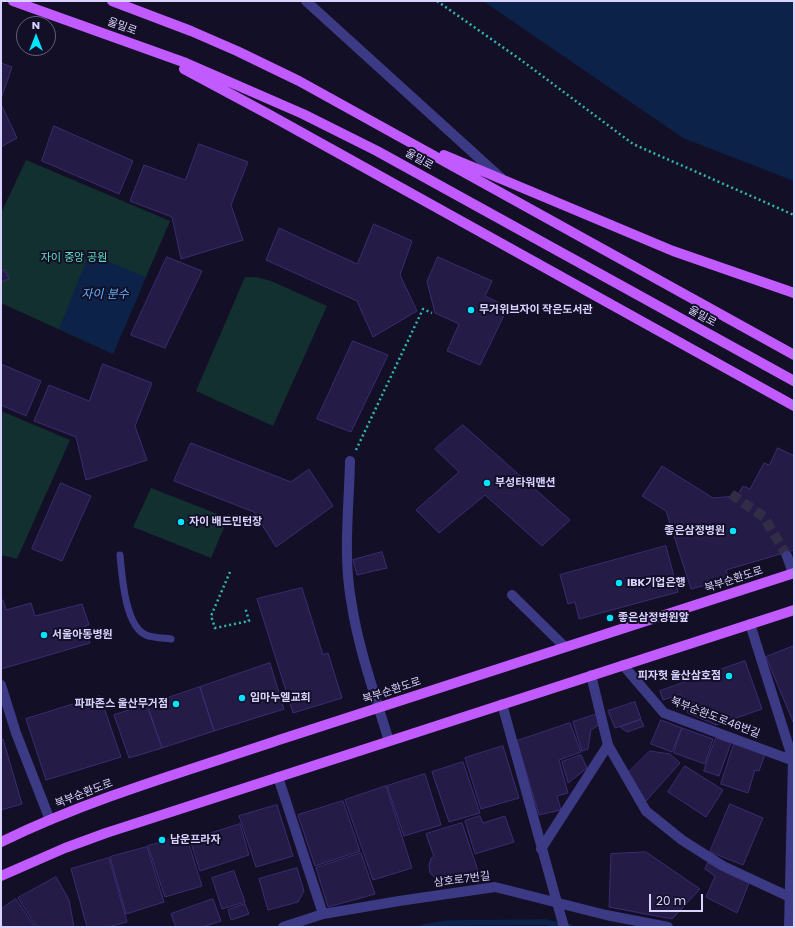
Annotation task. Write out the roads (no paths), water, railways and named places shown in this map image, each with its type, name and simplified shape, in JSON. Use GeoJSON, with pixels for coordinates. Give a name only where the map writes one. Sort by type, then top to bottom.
{"type":"FeatureCollection","features":[{"type":"Feature","properties":{"kind":"main road","name":"울밀로"},"geometry":{"type":"LineString","coordinates":[[13,1],[186,63],[303,114],[384,155],[794,382]]}},
{"type":"Feature","properties":{"kind":"main road","name":"울밀로"},"geometry":{"type":"LineString","coordinates":[[112,1],[191,31],[237,51],[299,81],[388,132]]}},
{"type":"Feature","properties":{"kind":"main road"},"geometry":{"type":"LineString","coordinates":[[90,28],[181,67],[794,406]]}},
{"type":"Feature","properties":{"kind":"main road"},"geometry":{"type":"LineString","coordinates":[[388,132],[673,251],[794,293]]}},
{"type":"Feature","properties":{"kind":"main road"},"geometry":{"type":"LineString","coordinates":[[388,132],[794,355]]}},
{"type":"Feature","properties":{"kind":"main road","name":"북부순환도로"},"geometry":{"type":"LineString","coordinates":[[1,842],[95,802],[794,573]]}},
{"type":"Feature","properties":{"kind":"main road"},"geometry":{"type":"LineString","coordinates":[[1,876],[65,848],[106,833],[794,610]]}},
{"type":"Feature","properties":{"kind":"street"},"geometry":{"type":"LineString","coordinates":[[306,1],[504,181]]}},
{"type":"Feature","properties":{"kind":"street"},"geometry":{"type":"LineString","coordinates":[[350,461],[347,562],[351,600],[362,655],[389,741]]}},
{"type":"Feature","properties":{"kind":"street"},"geometry":{"type":"LineString","coordinates":[[787,556],[794,573]]}},
{"type":"Feature","properties":{"kind":"street"},"geometry":{"type":"LineString","coordinates":[[512,594],[565,647]]}},
{"type":"Feature","properties":{"kind":"street"},"geometry":{"type":"LineString","coordinates":[[750,624],[794,760],[792,898],[789,927]]}},
{"type":"Feature","properties":{"kind":"street","name":"북부순환도로46번길"},"geometry":{"type":"LineString","coordinates":[[623,665],[664,713],[794,760]]}},
{"type":"Feature","properties":{"kind":"street"},"geometry":{"type":"LineString","coordinates":[[591,675],[608,745],[646,811],[682,840],[723,866],[792,898]]}},
{"type":"Feature","properties":{"kind":"street"},"geometry":{"type":"LineString","coordinates":[[1,685],[16,733],[50,820]]}},
{"type":"Feature","properties":{"kind":"street"},"geometry":{"type":"LineString","coordinates":[[502,704],[541,849],[564,927]]}},
{"type":"Feature","properties":{"kind":"street"},"geometry":{"type":"LineString","coordinates":[[541,849],[608,745]]}},
{"type":"Feature","properties":{"kind":"street"},"geometry":{"type":"LineString","coordinates":[[278,777],[323,914]]}},
{"type":"Feature","properties":{"kind":"street","name":"삼호로7번길"},"geometry":{"type":"LineString","coordinates":[[283,927],[323,914],[495,887],[606,915],[668,927]]}},
{"type":"Feature","properties":{"kind":"lane"},"geometry":{"type":"LineString","coordinates":[[120,555],[125,595],[132,622],[145,635],[170,639]]}},
{"type":"Feature","properties":{"kind":"water"},"geometry":{"type":"Polygon","coordinates":[[[483,1],[794,1],[794,181],[683,138],[483,1]]]}},
{"type":"Feature","properties":{"kind":"water","name":"자이 분수"},"geometry":{"type":"Polygon","coordinates":[[[89,254],[146,277],[113,354],[59,329],[89,254]]]}},
{"type":"Feature","properties":{"kind":"waterway"},"geometry":{"type":"LineString","coordinates":[[423,927],[447,923],[545,922],[570,927]]}},
{"type":"Feature","properties":{"kind":"tunnel"},"geometry":{"type":"LineString","coordinates":[[731,494],[764,517],[787,556]]}},
{"type":"Feature","properties":{"kind":"place","name":"무거위브자이 작은도서관"},"geometry":{"type":"Point","coordinates":[471,310]}},
{"type":"Feature","properties":{"kind":"place","name":"부성타워맨션"},"geometry":{"type":"Point","coordinates":[487,483]}},
{"type":"Feature","properties":{"kind":"place","name":"자이 배드민턴장"},"geometry":{"type":"Point","coordinates":[181,522]}},
{"type":"Feature","properties":{"kind":"place","name":"좋은삼정병원"},"geometry":{"type":"Point","coordinates":[733,531]}},
{"type":"Feature","properties":{"kind":"place","name":"IBK기업은행"},"geometry":{"type":"Point","coordinates":[619,583]}},
{"type":"Feature","properties":{"kind":"place","name":"좋은삼정병원앞"},"geometry":{"type":"Point","coordinates":[610,618]}},
{"type":"Feature","properties":{"kind":"place","name":"서울아동병원"},"geometry":{"type":"Point","coordinates":[44,635]}},
{"type":"Feature","properties":{"kind":"place","name":"피자헛 울산삼호점"},"geometry":{"type":"Point","coordinates":[729,676]}},
{"type":"Feature","properties":{"kind":"place","name":"임마누엘교회"},"geometry":{"type":"Point","coordinates":[242,698]}},
{"type":"Feature","properties":{"kind":"place","name":"파파존스 울산무거점"},"geometry":{"type":"Point","coordinates":[176,704]}},
{"type":"Feature","properties":{"kind":"place","name":"남운프라자"},"geometry":{"type":"Point","coordinates":[162,840]}},
{"type":"Feature","properties":{"kind":"park label","name":"자이 중앙 공원"},"geometry":{"type":"Point","coordinates":[74,258]}}]}
